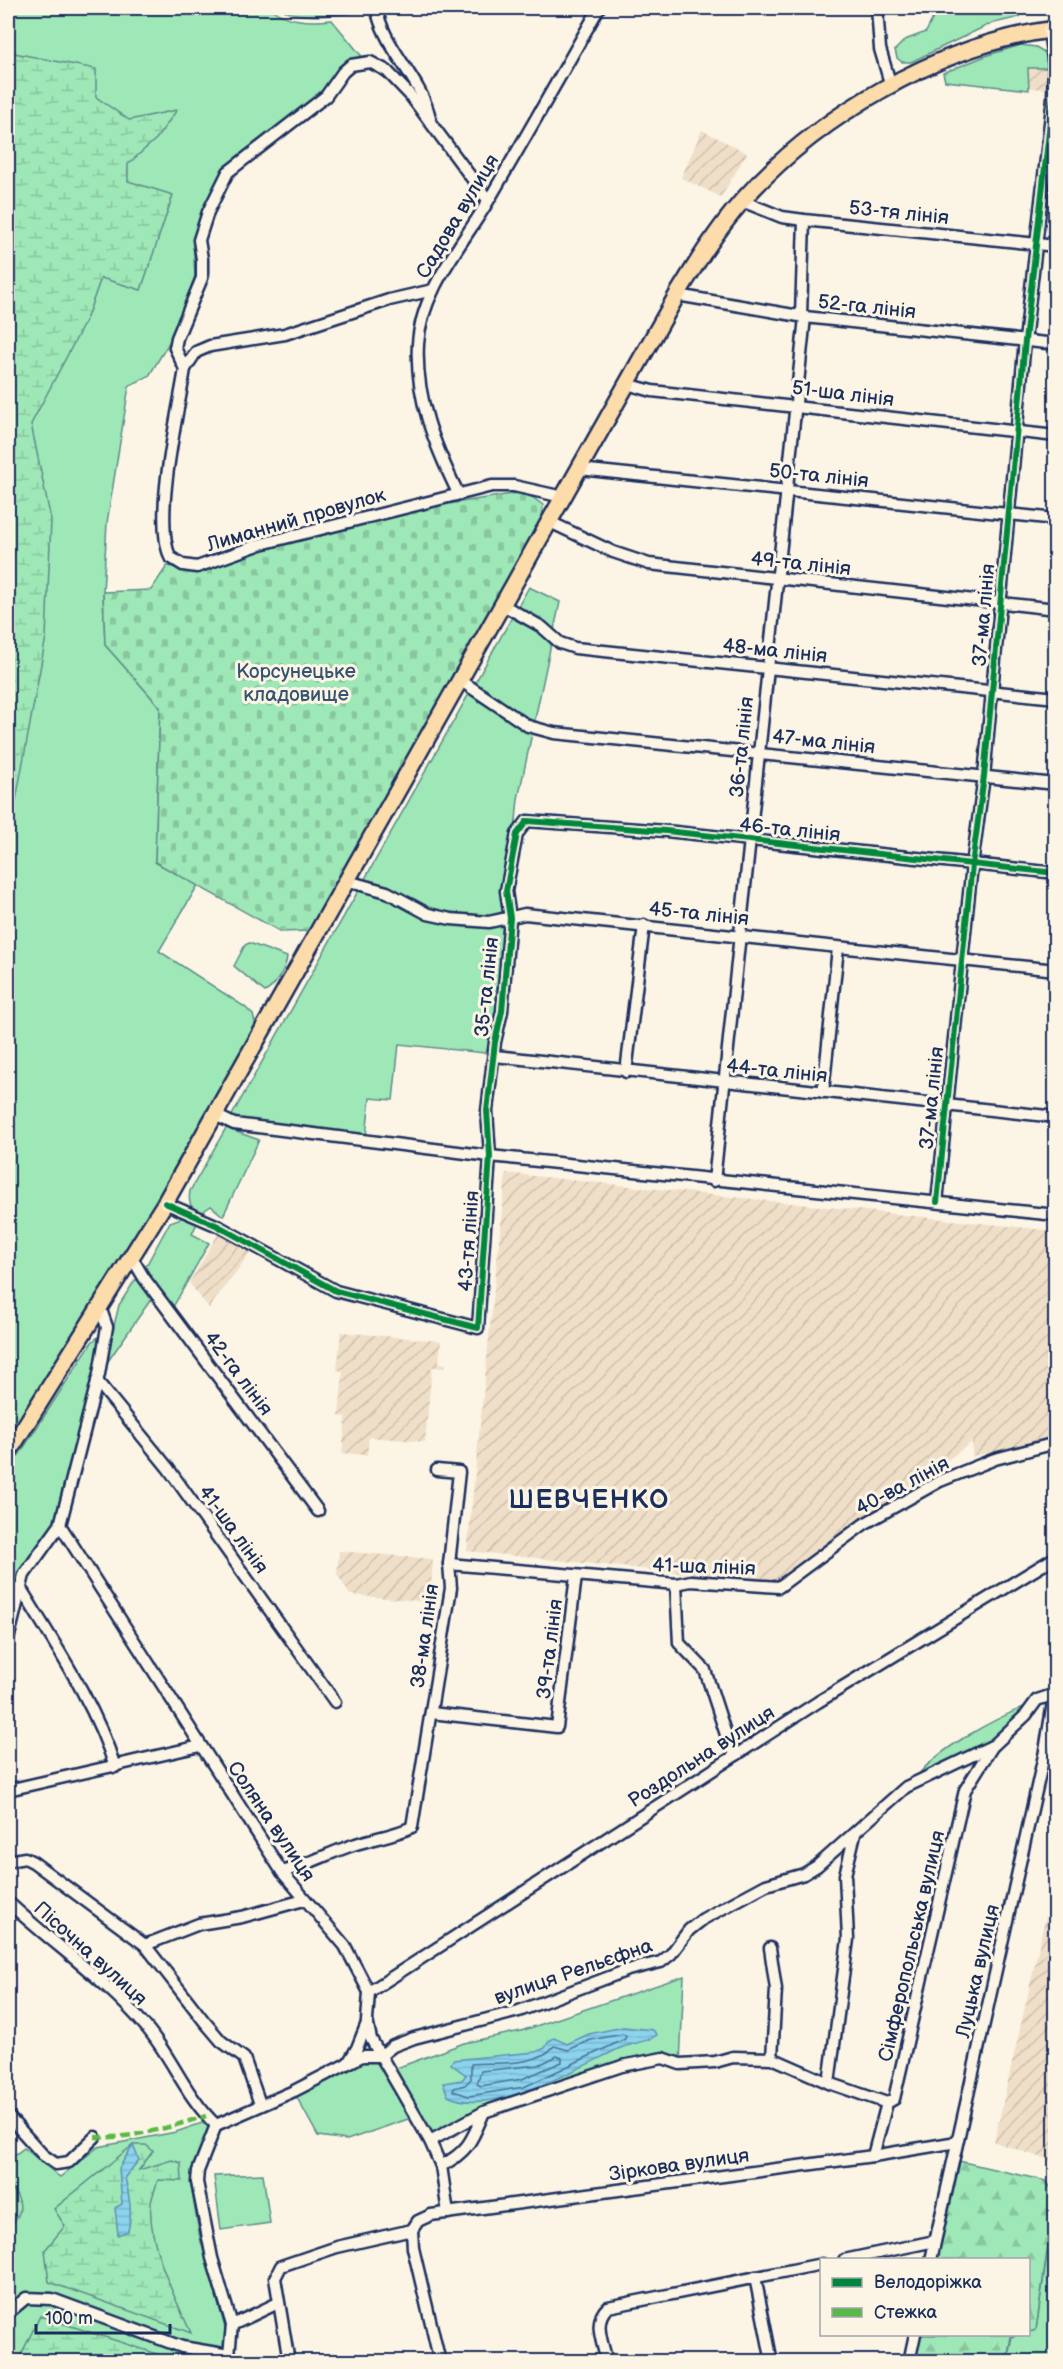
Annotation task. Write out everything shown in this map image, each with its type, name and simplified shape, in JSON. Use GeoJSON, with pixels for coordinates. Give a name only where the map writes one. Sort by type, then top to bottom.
{"type":"FeatureCollection","features":[{"type":"Feature","properties":{"kind":"highway"},"geometry":{"type":"LineString","coordinates":[[8,1453],[165,1203],[676,295],[707,246],[742,201],[814,135],[847,111],[891,86],[975,47],[1011,36],[1052,30]]}},
{"type":"Feature","properties":{"kind":"street","name":"Садова вулиця"},"geometry":{"type":"LineString","coordinates":[[458,493],[427,422],[419,364],[418,343],[433,290],[489,200],[598,8]]}},
{"type":"Feature","properties":{"kind":"street"},"geometry":{"type":"LineString","coordinates":[[877,8],[880,49],[891,86]]}},
{"type":"Feature","properties":{"kind":"street"},"geometry":{"type":"LineString","coordinates":[[378,15],[382,30],[426,103],[433,128]]}},
{"type":"Feature","properties":{"kind":"street","name":"37-ма лінія"},"geometry":{"type":"LineString","coordinates":[[937,1202],[972,865],[993,692],[1025,341],[1053,97],[1052,30]]}},
{"type":"Feature","properties":{"kind":"street"},"geometry":{"type":"LineString","coordinates":[[185,369],[175,348],[177,338],[202,278],[199,240],[208,212],[228,172],[326,96],[343,72],[351,65],[370,62],[387,71],[410,95],[489,200]]}},
{"type":"Feature","properties":{"kind":"street","name":"53-тя лінія"},"geometry":{"type":"LineString","coordinates":[[742,201],[782,217],[1056,246]]}},
{"type":"Feature","properties":{"kind":"street","name":"36-та лінія"},"geometry":{"type":"LineString","coordinates":[[714,1181],[795,405],[803,316],[804,220]]}},
{"type":"Feature","properties":{"kind":"street"},"geometry":{"type":"LineString","coordinates":[[185,369],[196,352],[210,346],[285,334],[389,300],[433,290]]}},
{"type":"Feature","properties":{"kind":"street","name":"52-га лінія"},"geometry":{"type":"LineString","coordinates":[[676,295],[803,316],[1056,344]]}},
{"type":"Feature","properties":{"kind":"street","name":"Лиманний провулок"},"geometry":{"type":"LineString","coordinates":[[185,369],[166,498],[165,540],[170,557],[175,562],[197,567],[261,544],[492,486],[514,486],[563,498]]}},
{"type":"Feature","properties":{"kind":"street","name":"51-ша лінія"},"geometry":{"type":"LineString","coordinates":[[627,384],[652,391],[795,405],[1056,436]]}},
{"type":"Feature","properties":{"kind":"street","name":"50-та лінія"},"geometry":{"type":"LineString","coordinates":[[579,469],[1056,519]]}},
{"type":"Feature","properties":{"kind":"street","name":"49-та лінія"},"geometry":{"type":"LineString","coordinates":[[550,522],[630,559],[680,568],[1056,609]]}},
{"type":"Feature","properties":{"kind":"street","name":"48-ма лінія"},"geometry":{"type":"LineString","coordinates":[[503,605],[542,627],[560,643],[575,648],[1056,699]]}},
{"type":"Feature","properties":{"kind":"street","name":"47-ма лінія"},"geometry":{"type":"LineString","coordinates":[[460,680],[528,726],[554,733],[760,752],[1056,784]]}},
{"type":"Feature","properties":{"kind":"street","name":"46-та лінія"},"geometry":{"type":"LineString","coordinates":[[523,824],[533,820],[1056,873]]}},
{"type":"Feature","properties":{"kind":"street","name":"35-та лінія"},"geometry":{"type":"LineString","coordinates":[[490,1156],[488,1111],[502,1011],[510,918],[506,891],[507,880],[517,834],[523,824]]}},
{"type":"Feature","properties":{"kind":"street","name":"45-та лінія"},"geometry":{"type":"LineString","coordinates":[[347,881],[387,892],[429,914],[451,920],[489,922],[525,914],[1056,970]]}},
{"type":"Feature","properties":{"kind":"street"},"geometry":{"type":"LineString","coordinates":[[626,1072],[644,925]]}},
{"type":"Feature","properties":{"kind":"street"},"geometry":{"type":"LineString","coordinates":[[823,1092],[838,948]]}},
{"type":"Feature","properties":{"kind":"street","name":"44-та лінія"},"geometry":{"type":"LineString","coordinates":[[495,1056],[1056,1117]]}},
{"type":"Feature","properties":{"kind":"street"},"geometry":{"type":"LineString","coordinates":[[215,1115],[234,1124],[265,1129],[490,1156],[1056,1215]]}},
{"type":"Feature","properties":{"kind":"street","name":"43-тя лінія"},"geometry":{"type":"LineString","coordinates":[[165,1203],[218,1226],[336,1291],[478,1328],[490,1156]]}},
{"type":"Feature","properties":{"kind":"street","name":"42-га лінія"},"geometry":{"type":"LineString","coordinates":[[131,1256],[144,1278],[318,1511]]}},
{"type":"Feature","properties":{"kind":"street"},"geometry":{"type":"LineString","coordinates":[[8,1640],[24,1575],[60,1525],[98,1381],[106,1327],[100,1307]]}},
{"type":"Feature","properties":{"kind":"street","name":"41-ша лінія"},"geometry":{"type":"LineString","coordinates":[[98,1381],[168,1468],[335,1702]]}},
{"type":"Feature","properties":{"kind":"street","name":"40-ва лінія"},"geometry":{"type":"LineString","coordinates":[[779,1587],[864,1524],[940,1481],[994,1460],[1056,1443]]}},
{"type":"Feature","properties":{"kind":"street","name":"38-ма лінія"},"geometry":{"type":"LineString","coordinates":[[282,1872],[316,1862],[353,1845],[399,1833],[412,1827],[451,1588],[449,1564],[459,1472],[437,1470]]}},
{"type":"Feature","properties":{"kind":"street","name":"Соляна вулиця"},"geometry":{"type":"LineString","coordinates":[[60,1525],[282,1872],[345,1946],[369,1992]]}},
{"type":"Feature","properties":{"kind":"street","name":"Роздольна вулиця"},"geometry":{"type":"LineString","coordinates":[[369,1992],[971,1606],[1056,1557]]}},
{"type":"Feature","properties":{"kind":"street","name":"41-ша лінія"},"geometry":{"type":"LineString","coordinates":[[449,1564],[676,1584],[691,1581],[779,1587]]}},
{"type":"Feature","properties":{"kind":"street","name":"39-та лінія"},"geometry":{"type":"LineString","coordinates":[[431,1713],[557,1727],[576,1576]]}},
{"type":"Feature","properties":{"kind":"street"},"geometry":{"type":"LineString","coordinates":[[676,1584],[680,1643],[705,1670],[728,1741],[736,1755]]}},
{"type":"Feature","properties":{"kind":"street"},"geometry":{"type":"LineString","coordinates":[[20,1587],[96,1719],[115,1767]]}},
{"type":"Feature","properties":{"kind":"street","name":"вулиця Рельєфна"},"geometry":{"type":"LineString","coordinates":[[216,2125],[294,2091],[362,2056],[380,2056],[393,2046],[414,2038],[519,2011],[628,1970],[661,1962],[671,1954],[689,1930],[703,1919],[766,1885],[804,1874],[855,1833],[906,1787],[993,1745],[1026,1715],[1037,1700],[1055,1692]]}},
{"type":"Feature","properties":{"kind":"street","name":"Луцька вулиця"},"geometry":{"type":"LineString","coordinates":[[931,2258],[1045,1751],[1055,1692]]}},
{"type":"Feature","properties":{"kind":"street","name":"Сімферопольська вулиця"},"geometry":{"type":"LineString","coordinates":[[873,2156],[887,2103],[894,2099],[965,1790],[993,1745]]}},
{"type":"Feature","properties":{"kind":"street"},"geometry":{"type":"LineString","coordinates":[[8,1790],[200,1746]]}},
{"type":"Feature","properties":{"kind":"street"},"geometry":{"type":"LineString","coordinates":[[830,2083],[848,1939],[845,1875],[855,1833]]}},
{"type":"Feature","properties":{"kind":"street"},"geometry":{"type":"LineString","coordinates":[[8,1861],[25,1858],[33,1862],[123,1926],[145,1945],[221,2041],[244,2058],[260,2104]]}},
{"type":"Feature","properties":{"kind":"street"},"geometry":{"type":"LineString","coordinates":[[145,1945],[199,1924],[242,1917],[304,1900]]}},
{"type":"Feature","properties":{"kind":"street","name":"Пісочна вулиця"},"geometry":{"type":"LineString","coordinates":[[8,1902],[123,2002],[148,2029],[190,2097],[216,2125]]}},
{"type":"Feature","properties":{"kind":"street"},"geometry":{"type":"LineString","coordinates":[[770,1948],[776,1989],[772,2058]]}},
{"type":"Feature","properties":{"kind":"street"},"geometry":{"type":"LineString","coordinates":[[348,2063],[357,2048],[367,2021],[369,1992]]}},
{"type":"Feature","properties":{"kind":"street"},"geometry":{"type":"LineString","coordinates":[[367,2021],[371,2039],[430,2142],[441,2166],[448,2212]]}},
{"type":"Feature","properties":{"kind":"street"},"geometry":{"type":"LineString","coordinates":[[430,2142],[484,2112],[622,2066],[663,2058],[680,2064],[715,2062],[732,2057],[772,2058],[830,2083],[887,2103]]}},
{"type":"Feature","properties":{"kind":"street"},"geometry":{"type":"LineString","coordinates":[[441,2166],[460,2156],[468,2148],[484,2112]]}},
{"type":"Feature","properties":{"kind":"street"},"geometry":{"type":"LineString","coordinates":[[8,2116],[43,2155],[56,2164],[69,2162],[94,2137]]}},
{"type":"Feature","properties":{"kind":"street"},"geometry":{"type":"LineString","coordinates":[[8,2313],[26,2298],[52,2299],[182,2347],[230,2358],[232,2325],[212,2258],[197,2182],[198,2171],[216,2125]]}},
{"type":"Feature","properties":{"kind":"street","name":"Зіркова вулиця"},"geometry":{"type":"LineString","coordinates":[[412,2230],[424,2217],[448,2212],[873,2156],[957,2142]]}},
{"type":"Feature","properties":{"kind":"street"},"geometry":{"type":"LineString","coordinates":[[289,2361],[278,2303],[276,2272],[289,2261],[391,2233],[412,2230],[413,2248],[440,2361]]}},
{"type":"Feature","properties":{"kind":"street"},"geometry":{"type":"LineString","coordinates":[[849,2258],[935,2241]]}},
{"type":"Feature","properties":{"kind":"street"},"geometry":{"type":"LineString","coordinates":[[607,2361],[598,2323],[601,2313],[608,2307],[820,2264]]}},
{"type":"Feature","properties":{"kind":"street"},"geometry":{"type":"LineString","coordinates":[[755,2277],[772,2361]]}},
{"type":"Feature","properties":{"kind":"street"},"geometry":{"type":"LineString","coordinates":[[232,2325],[278,2303]]}},
{"type":"Feature","properties":{"kind":"street"},"geometry":{"type":"LineString","coordinates":[[909,2361],[915,2336]]}},
{"type":"Feature","properties":{"kind":"shaded area"},"geometry":{"type":"Polygon","coordinates":[[[1028,68],[1047,68],[1047,89],[1029,88],[1028,68]]]}},
{"type":"Feature","properties":{"kind":"shaded area"},"geometry":{"type":"Polygon","coordinates":[[[702,130],[747,153],[721,197],[681,178],[702,130]]]}},
{"type":"Feature","properties":{"kind":"shaded area"},"geometry":{"type":"Polygon","coordinates":[[[506,1173],[1055,1231],[1055,1440],[972,1456],[972,1442],[779,1583],[467,1551],[506,1173]]]}},
{"type":"Feature","properties":{"kind":"shaded area"},"geometry":{"type":"Polygon","coordinates":[[[218,1234],[251,1252],[209,1308],[189,1283],[218,1234]]]}},
{"type":"Feature","properties":{"kind":"shaded area"},"geometry":{"type":"Polygon","coordinates":[[[341,1332],[441,1341],[439,1363],[446,1364],[445,1368],[432,1367],[425,1442],[369,1437],[367,1455],[342,1453],[346,1417],[339,1416],[343,1371],[337,1370],[341,1332]]]}},
{"type":"Feature","properties":{"kind":"shaded area"},"geometry":{"type":"Polygon","coordinates":[[[339,1551],[433,1559],[430,1602],[350,1595],[337,1574],[339,1551]]]}},
{"type":"Feature","properties":{"kind":"shaded area"},"geometry":{"type":"Polygon","coordinates":[[[1055,1876],[1056,2162],[994,2142],[1055,1876]]]}},
{"type":"Feature","properties":{"kind":"green space"},"geometry":{"type":"Polygon","coordinates":[[[8,8],[270,8],[284,16],[299,20],[332,20],[364,59],[323,96],[226,171],[203,208],[193,238],[195,276],[173,336],[149,376],[129,386],[107,523],[103,592],[105,645],[160,707],[155,862],[198,885],[159,951],[245,1007],[253,1015],[256,1026],[156,1203],[8,1439],[8,8]]]}},
{"type":"Feature","properties":{"kind":"green space"},"geometry":{"type":"Polygon","coordinates":[[[281,8],[378,8],[354,13],[313,16],[301,15],[281,8]]]}},
{"type":"Feature","properties":{"kind":"green space"},"geometry":{"type":"Polygon","coordinates":[[[938,8],[1022,8],[1020,17],[990,24],[911,62],[902,62],[897,58],[895,50],[905,40],[926,32],[938,8]]]}},
{"type":"Feature","properties":{"kind":"green space"},"geometry":{"type":"Polygon","coordinates":[[[1021,45],[1036,47],[1046,53],[1047,68],[1028,68],[1029,90],[945,81],[943,73],[1021,45]]]}},
{"type":"Feature","properties":{"kind":"green space"},"geometry":{"type":"Polygon","coordinates":[[[9,52],[96,69],[96,97],[129,120],[177,110],[156,139],[128,164],[128,181],[173,195],[141,290],[101,278],[86,320],[31,424],[51,520],[46,637],[16,800],[8,827],[9,52]]]}},
{"type":"Feature","properties":{"kind":"green space","name":"Корсунецьке кладовище"},"geometry":{"type":"Polygon","coordinates":[[[518,493],[532,497],[543,505],[542,523],[310,931],[281,932],[155,862],[160,707],[105,645],[103,592],[151,590],[167,566],[199,571],[253,551],[429,507],[518,493]]]}},
{"type":"Feature","properties":{"kind":"green space"},"geometry":{"type":"Polygon","coordinates":[[[529,587],[560,602],[518,799],[495,1042],[485,1053],[399,1044],[393,1100],[370,1098],[366,1137],[250,1122],[231,1117],[529,587]]]}},
{"type":"Feature","properties":{"kind":"green space"},"geometry":{"type":"Polygon","coordinates":[[[249,943],[287,957],[279,977],[265,992],[234,966],[245,945],[249,943]]]}},
{"type":"Feature","properties":{"kind":"green space"},"geometry":{"type":"Polygon","coordinates":[[[226,1128],[259,1140],[223,1216],[211,1206],[201,1213],[191,1204],[190,1191],[226,1128]]]}},
{"type":"Feature","properties":{"kind":"green space"},"geometry":{"type":"Polygon","coordinates":[[[184,1217],[197,1223],[192,1234],[209,1243],[173,1307],[147,1276],[146,1266],[170,1222],[184,1217]]]}},
{"type":"Feature","properties":{"kind":"green space"},"geometry":{"type":"Polygon","coordinates":[[[135,1280],[143,1281],[154,1295],[104,1367],[119,1305],[135,1280]]]}},
{"type":"Feature","properties":{"kind":"green space"},"geometry":{"type":"Polygon","coordinates":[[[98,1337],[101,1343],[53,1528],[17,1579],[8,1623],[8,1472],[92,1342],[98,1337]]]}},
{"type":"Feature","properties":{"kind":"green space"},"geometry":{"type":"Polygon","coordinates":[[[1031,1704],[993,1742],[915,1779],[952,1746],[984,1726],[1031,1704]]]}},
{"type":"Feature","properties":{"kind":"green space"},"geometry":{"type":"Polygon","coordinates":[[[684,1976],[680,2064],[663,2058],[484,2112],[432,2134],[394,2069],[464,2043],[521,2031],[684,1976]]]}},
{"type":"Feature","properties":{"kind":"green space"},"geometry":{"type":"Polygon","coordinates":[[[362,2060],[378,2061],[411,2118],[347,2140],[318,2136],[295,2094],[362,2060]]]}},
{"type":"Feature","properties":{"kind":"green space"},"geometry":{"type":"Polygon","coordinates":[[[202,2123],[209,2127],[191,2186],[200,2238],[225,2328],[228,2361],[8,2361],[8,2160],[24,2148],[60,2177],[98,2147],[176,2132],[202,2123]]]}},
{"type":"Feature","properties":{"kind":"green space"},"geometry":{"type":"Polygon","coordinates":[[[133,2145],[146,2145],[153,2151],[139,2170],[172,2160],[181,2163],[182,2181],[158,2180],[151,2203],[151,2219],[153,2235],[164,2270],[191,2333],[49,2282],[45,2250],[65,2226],[54,2209],[133,2145]]]}},
{"type":"Feature","properties":{"kind":"green space"},"geometry":{"type":"Polygon","coordinates":[[[959,2161],[1046,2181],[1055,2194],[1036,2330],[1030,2332],[1030,2258],[937,2258],[959,2161]]]}},
{"type":"Feature","properties":{"kind":"green space"},"geometry":{"type":"Polygon","coordinates":[[[263,2174],[270,2223],[221,2230],[214,2176],[263,2174]]]}},
{"type":"Feature","properties":{"kind":"green space"},"geometry":{"type":"Polygon","coordinates":[[[8,2184],[17,2195],[20,2206],[17,2217],[8,2227],[8,2184]]]}},
{"type":"Feature","properties":{"kind":"green space"},"geometry":{"type":"Polygon","coordinates":[[[1055,2201],[1053,2361],[1007,2362],[1012,2336],[1030,2336],[1030,2332],[1036,2330],[1055,2201]]]}},
{"type":"Feature","properties":{"kind":"green space"},"geometry":{"type":"Polygon","coordinates":[[[40,2316],[179,2361],[18,2361],[40,2316]]]}},
{"type":"Feature","properties":{"kind":"green space"},"geometry":{"type":"Polygon","coordinates":[[[920,2336],[1011,2336],[1007,2361],[914,2362],[920,2336]]]}},
{"type":"Feature","properties":{"kind":"water"},"geometry":{"type":"Polygon","coordinates":[[[623,2027],[653,2030],[657,2035],[623,2047],[558,2078],[511,2096],[488,2101],[466,2101],[448,2096],[443,2083],[462,2080],[466,2075],[451,2064],[453,2060],[536,2052],[545,2048],[554,2038],[567,2044],[589,2034],[623,2027]]]}},
{"type":"Feature","properties":{"kind":"water"},"geometry":{"type":"Polygon","coordinates":[[[133,2145],[139,2160],[125,2177],[130,2204],[128,2231],[118,2235],[115,2208],[122,2204],[119,2168],[133,2145]]]}},
{"type":"Feature","properties":{"kind":"marked path"},"geometry":{"type":"LineString","coordinates":[[95,2137],[138,2134],[206,2116]]}},
{"type":"Feature","properties":{"kind":"cycle path"},"geometry":{"type":"LineString","coordinates":[[937,1202],[972,865],[984,776],[1025,341],[1053,97],[1054,67],[1049,30]]}},
{"type":"Feature","properties":{"kind":"cycle path"},"geometry":{"type":"LineString","coordinates":[[165,1203],[218,1226],[336,1291],[478,1328],[490,1156],[487,1111],[495,1042],[502,1011],[510,918],[506,891],[517,834],[527,821],[666,831],[1056,873]]}},
{"type":"Feature","properties":{"kind":"district","name":"ШЕВЧЕНКО"},"geometry":{"type":"Point","coordinates":[589,1499]}}]}
